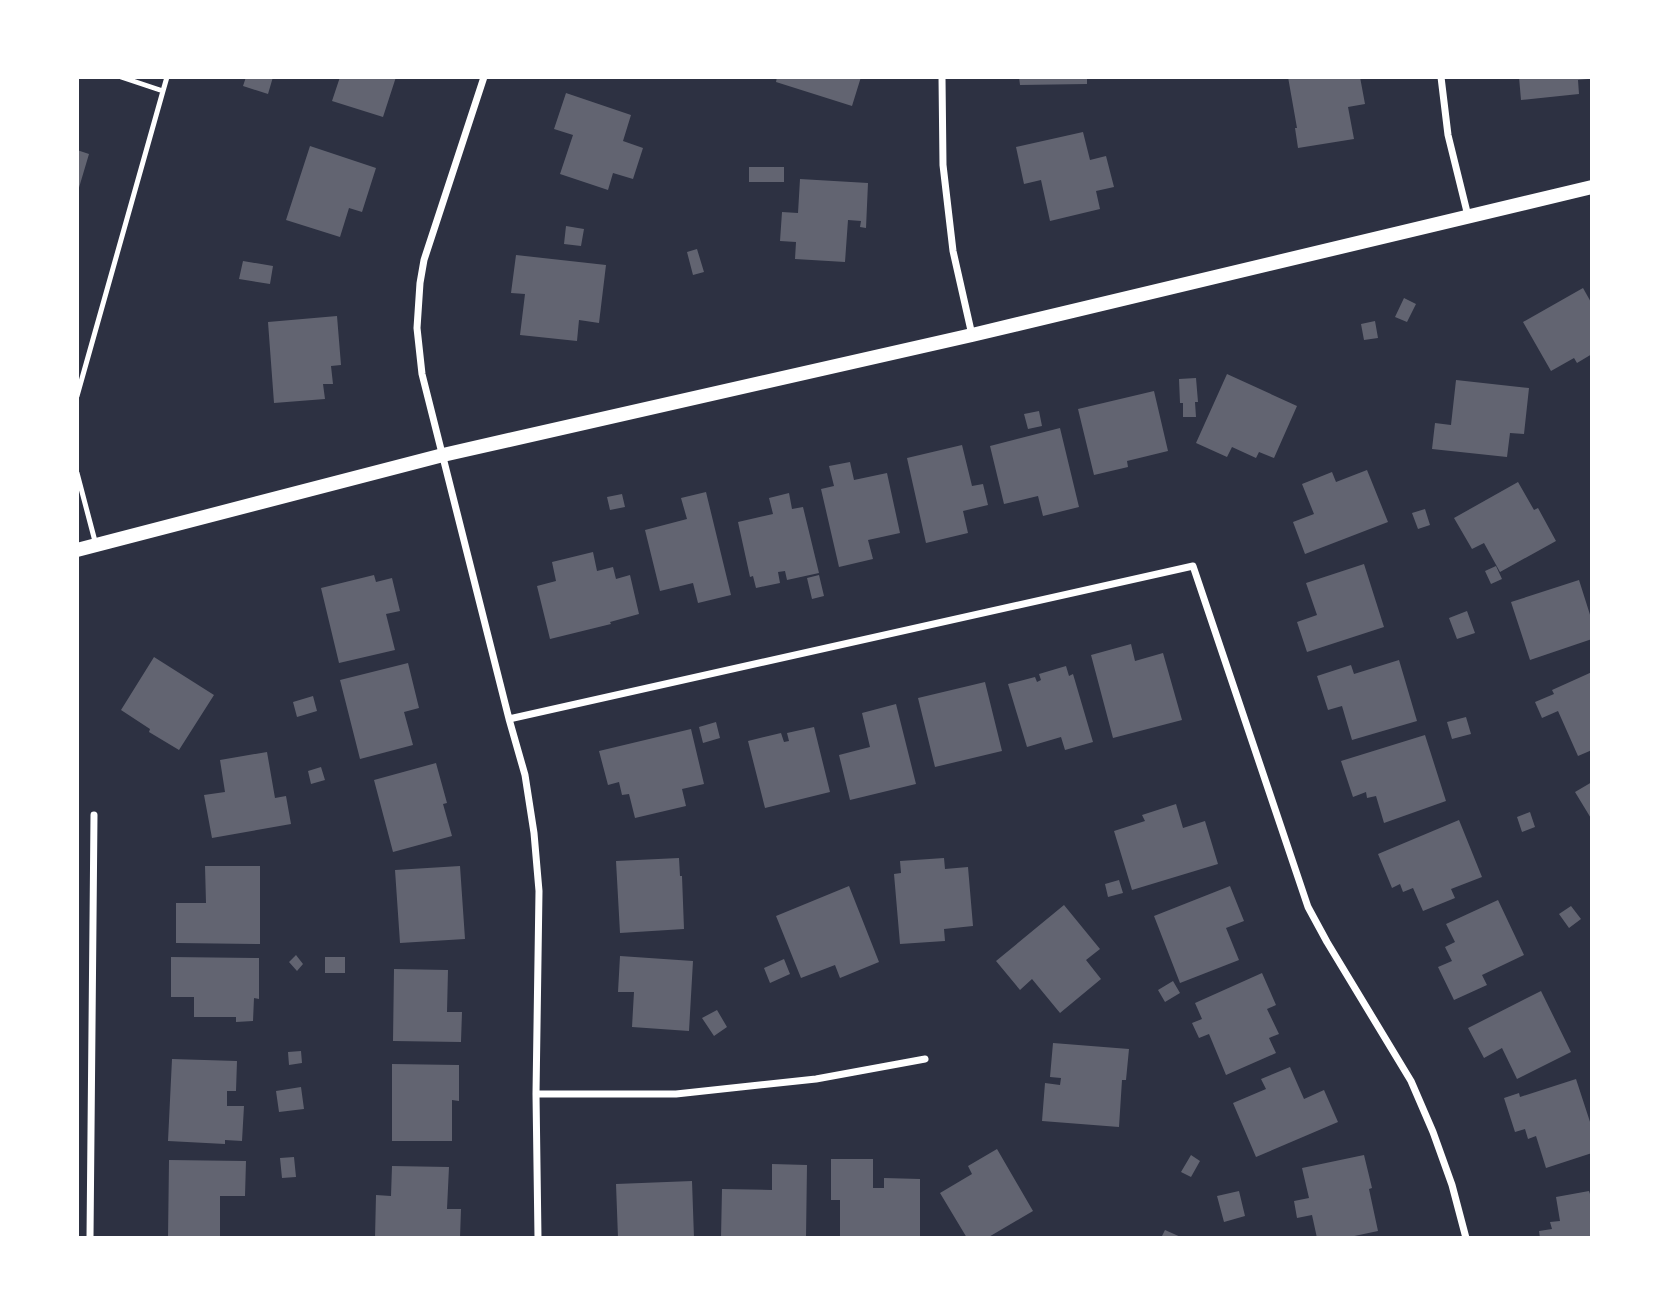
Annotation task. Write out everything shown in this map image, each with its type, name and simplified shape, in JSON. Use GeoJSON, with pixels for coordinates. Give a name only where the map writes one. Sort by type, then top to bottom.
{"type":"FeatureCollection","features":[{"type":"Feature","properties":{"kind":"main road"},"geometry":{"type":"LineString","coordinates":[[77,550],[443,455],[972,335],[1592,187]]}},
{"type":"Feature","properties":{"kind":"street"},"geometry":{"type":"LineString","coordinates":[[484,77],[424,260],[417,328],[422,374],[525,775],[534,833],[539,891],[536,1094],[538,1238]]}},
{"type":"Feature","properties":{"kind":"street"},"geometry":{"type":"LineString","coordinates":[[942,77],[943,165],[953,251],[972,335]]}},
{"type":"Feature","properties":{"kind":"street"},"geometry":{"type":"LineString","coordinates":[[1441,77],[1448,135],[1468,217]]}},
{"type":"Feature","properties":{"kind":"street"},"geometry":{"type":"LineString","coordinates":[[509,719],[1193,566],[1308,907],[1411,1081],[1452,1185],[1466,1238]]}},
{"type":"Feature","properties":{"kind":"street"},"geometry":{"type":"LineString","coordinates":[[90,1238],[94,815]]}},
{"type":"Feature","properties":{"kind":"street"},"geometry":{"type":"LineString","coordinates":[[536,1094],[676,1094],[816,1079],[926,1059]]}},
{"type":"Feature","properties":{"kind":"lane"},"geometry":{"type":"LineString","coordinates":[[121,77],[163,92]]}},
{"type":"Feature","properties":{"kind":"lane"},"geometry":{"type":"LineString","coordinates":[[77,396],[167,77]]}},
{"type":"Feature","properties":{"kind":"lane"},"geometry":{"type":"LineString","coordinates":[[77,473],[96,545]]}},
{"type":"Feature","properties":{"kind":"building"},"geometry":{"type":"Polygon","coordinates":[[[246,77],[273,77],[268,94],[243,86],[246,77]]]}},
{"type":"Feature","properties":{"kind":"building"},"geometry":{"type":"Polygon","coordinates":[[[340,77],[396,77],[383,117],[332,101],[340,77]]]}},
{"type":"Feature","properties":{"kind":"building"},"geometry":{"type":"Polygon","coordinates":[[[777,77],[861,77],[852,106],[776,82],[777,77]]]}},
{"type":"Feature","properties":{"kind":"building"},"geometry":{"type":"Polygon","coordinates":[[[1019,77],[1087,77],[1087,84],[1020,85],[1019,77]]]}},
{"type":"Feature","properties":{"kind":"building"},"geometry":{"type":"Polygon","coordinates":[[[1288,77],[1360,77],[1365,104],[1348,107],[1354,139],[1298,148],[1288,77]]]}},
{"type":"Feature","properties":{"kind":"building"},"geometry":{"type":"Polygon","coordinates":[[[1519,77],[1588,79],[1578,80],[1579,94],[1521,100],[1519,77]]]}},
{"type":"Feature","properties":{"kind":"building"},"geometry":{"type":"Polygon","coordinates":[[[566,93],[631,115],[623,141],[643,148],[633,179],[613,173],[608,190],[560,174],[573,135],[554,129],[566,93]]]}},
{"type":"Feature","properties":{"kind":"building"},"geometry":{"type":"Polygon","coordinates":[[[1083,132],[1090,160],[1106,156],[1114,187],[1096,191],[1100,209],[1050,221],[1041,180],[1024,184],[1016,147],[1083,132]]]}},
{"type":"Feature","properties":{"kind":"building"},"geometry":{"type":"Polygon","coordinates":[[[310,146],[376,168],[362,212],[349,208],[340,237],[286,220],[310,146]]]}},
{"type":"Feature","properties":{"kind":"building"},"geometry":{"type":"Polygon","coordinates":[[[77,150],[89,154],[78,191],[77,191],[77,150]]]}},
{"type":"Feature","properties":{"kind":"building"},"geometry":{"type":"Polygon","coordinates":[[[749,167],[784,167],[784,182],[749,182],[749,167]]]}},
{"type":"Feature","properties":{"kind":"building"},"geometry":{"type":"Polygon","coordinates":[[[800,179],[868,183],[866,228],[860,227],[861,221],[848,220],[845,262],[795,259],[796,242],[780,241],[782,212],[798,213],[800,179]]]}},
{"type":"Feature","properties":{"kind":"building"},"geometry":{"type":"Polygon","coordinates":[[[566,226],[584,229],[581,246],[564,244],[566,226]]]}},
{"type":"Feature","properties":{"kind":"building"},"geometry":{"type":"Polygon","coordinates":[[[697,249],[704,272],[693,275],[687,252],[697,249]]]}},
{"type":"Feature","properties":{"kind":"building"},"geometry":{"type":"Polygon","coordinates":[[[516,255],[606,265],[599,323],[579,320],[577,341],[520,335],[525,294],[511,293],[516,255]]]}},
{"type":"Feature","properties":{"kind":"building"},"geometry":{"type":"Polygon","coordinates":[[[243,261],[273,266],[270,284],[239,279],[243,261]]]}},
{"type":"Feature","properties":{"kind":"building"},"geometry":{"type":"Polygon","coordinates":[[[1583,288],[1592,304],[1592,354],[1577,363],[1574,358],[1551,371],[1523,322],[1583,288]]]}},
{"type":"Feature","properties":{"kind":"building"},"geometry":{"type":"Polygon","coordinates":[[[1404,298],[1416,304],[1407,322],[1395,317],[1404,298]]]}},
{"type":"Feature","properties":{"kind":"building"},"geometry":{"type":"Polygon","coordinates":[[[337,316],[341,365],[331,366],[333,384],[323,384],[325,399],[274,403],[268,322],[337,316]]]}},
{"type":"Feature","properties":{"kind":"building"},"geometry":{"type":"Polygon","coordinates":[[[1375,321],[1378,338],[1364,340],[1361,324],[1375,321]]]}},
{"type":"Feature","properties":{"kind":"building"},"geometry":{"type":"Polygon","coordinates":[[[1227,374],[1297,406],[1274,458],[1259,452],[1256,458],[1232,447],[1227,457],[1196,443],[1227,374]]]}},
{"type":"Feature","properties":{"kind":"building"},"geometry":{"type":"Polygon","coordinates":[[[1196,378],[1196,417],[1183,417],[1179,379],[1196,378]]]}},
{"type":"Feature","properties":{"kind":"building"},"geometry":{"type":"Polygon","coordinates":[[[1456,380],[1529,388],[1524,434],[1510,433],[1507,457],[1432,449],[1435,423],[1451,425],[1456,380]]]}},
{"type":"Feature","properties":{"kind":"building"},"geometry":{"type":"Polygon","coordinates":[[[1154,391],[1168,451],[1127,461],[1128,467],[1094,475],[1078,409],[1154,391]]]}},
{"type":"Feature","properties":{"kind":"building"},"geometry":{"type":"Polygon","coordinates":[[[1039,411],[1042,426],[1028,429],[1024,414],[1039,411]]]}},
{"type":"Feature","properties":{"kind":"building"},"geometry":{"type":"Polygon","coordinates":[[[1060,428],[1079,507],[1043,516],[1038,496],[1004,504],[990,446],[1060,428]]]}},
{"type":"Feature","properties":{"kind":"building"},"geometry":{"type":"Polygon","coordinates":[[[962,445],[972,486],[983,484],[988,505],[963,511],[968,533],[926,543],[907,458],[962,445]]]}},
{"type":"Feature","properties":{"kind":"building"},"geometry":{"type":"Polygon","coordinates":[[[850,462],[854,480],[887,473],[900,533],[868,540],[873,559],[839,567],[821,489],[834,486],[829,466],[850,462]]]}},
{"type":"Feature","properties":{"kind":"building"},"geometry":{"type":"Polygon","coordinates":[[[1367,470],[1388,522],[1305,554],[1293,522],[1314,514],[1302,484],[1332,472],[1336,482],[1367,470]]]}},
{"type":"Feature","properties":{"kind":"building"},"geometry":{"type":"Polygon","coordinates":[[[1518,482],[1534,510],[1538,508],[1556,541],[1500,572],[1484,543],[1472,549],[1454,518],[1518,482]]]}},
{"type":"Feature","properties":{"kind":"building"},"geometry":{"type":"Polygon","coordinates":[[[706,492],[731,595],[698,603],[693,583],[660,591],[645,530],[687,519],[681,498],[706,492]]]}},
{"type":"Feature","properties":{"kind":"building"},"geometry":{"type":"Polygon","coordinates":[[[789,493],[792,509],[803,507],[819,573],[787,580],[785,571],[778,572],[780,583],[756,588],[753,576],[750,577],[738,522],[773,514],[769,498],[789,493]]]}},
{"type":"Feature","properties":{"kind":"building"},"geometry":{"type":"Polygon","coordinates":[[[622,494],[625,507],[610,510],[607,497],[622,494]]]}},
{"type":"Feature","properties":{"kind":"building"},"geometry":{"type":"Polygon","coordinates":[[[1425,509],[1430,525],[1418,529],[1412,513],[1425,509]]]}},
{"type":"Feature","properties":{"kind":"building"},"geometry":{"type":"Polygon","coordinates":[[[593,552],[597,571],[613,567],[616,579],[630,575],[639,614],[550,639],[537,586],[556,581],[552,562],[593,552]]]}},
{"type":"Feature","properties":{"kind":"building"},"geometry":{"type":"Polygon","coordinates":[[[1364,564],[1384,627],[1307,652],[1297,622],[1317,615],[1306,583],[1364,564]]]}},
{"type":"Feature","properties":{"kind":"building"},"geometry":{"type":"Polygon","coordinates":[[[1496,566],[1502,579],[1491,584],[1485,571],[1496,566]]]}},
{"type":"Feature","properties":{"kind":"building"},"geometry":{"type":"Polygon","coordinates":[[[374,575],[376,582],[392,578],[400,611],[386,614],[395,650],[339,663],[321,588],[374,575]]]}},
{"type":"Feature","properties":{"kind":"building"},"geometry":{"type":"Polygon","coordinates":[[[819,575],[824,596],[812,599],[807,578],[819,575]]]}},
{"type":"Feature","properties":{"kind":"building"},"geometry":{"type":"Polygon","coordinates":[[[1579,580],[1592,621],[1592,639],[1530,660],[1511,602],[1579,580]]]}},
{"type":"Feature","properties":{"kind":"building"},"geometry":{"type":"Polygon","coordinates":[[[1467,611],[1475,633],[1457,639],[1449,618],[1467,611]]]}},
{"type":"Feature","properties":{"kind":"building"},"geometry":{"type":"Polygon","coordinates":[[[1131,644],[1135,661],[1163,653],[1182,720],[1113,738],[1091,655],[1131,644]]]}},
{"type":"Feature","properties":{"kind":"building"},"geometry":{"type":"Polygon","coordinates":[[[154,657],[214,695],[179,750],[149,732],[150,729],[121,710],[154,657]]]}},
{"type":"Feature","properties":{"kind":"building"},"geometry":{"type":"Polygon","coordinates":[[[1399,660],[1417,721],[1352,740],[1342,706],[1328,710],[1317,676],[1351,665],[1354,674],[1399,660]]]}},
{"type":"Feature","properties":{"kind":"building"},"geometry":{"type":"Polygon","coordinates":[[[408,663],[419,708],[404,712],[413,745],[360,759],[340,680],[408,663]]]}},
{"type":"Feature","properties":{"kind":"building"},"geometry":{"type":"Polygon","coordinates":[[[1066,666],[1069,676],[1073,674],[1093,742],[1065,750],[1061,737],[1027,747],[1008,684],[1035,677],[1037,682],[1041,680],[1039,674],[1066,666]]]}},
{"type":"Feature","properties":{"kind":"building"},"geometry":{"type":"Polygon","coordinates":[[[1592,672],[1592,750],[1578,756],[1558,711],[1542,718],[1535,702],[1554,694],[1552,690],[1592,672]]]}},
{"type":"Feature","properties":{"kind":"building"},"geometry":{"type":"Polygon","coordinates":[[[985,682],[1002,751],[935,767],[918,698],[985,682]]]}},
{"type":"Feature","properties":{"kind":"building"},"geometry":{"type":"Polygon","coordinates":[[[313,696],[317,711],[297,717],[293,702],[313,696]]]}},
{"type":"Feature","properties":{"kind":"building"},"geometry":{"type":"Polygon","coordinates":[[[896,704],[916,784],[850,800],[839,755],[870,747],[862,713],[896,704]]]}},
{"type":"Feature","properties":{"kind":"building"},"geometry":{"type":"Polygon","coordinates":[[[1466,717],[1471,734],[1452,739],[1447,722],[1466,717]]]}},
{"type":"Feature","properties":{"kind":"building"},"geometry":{"type":"Polygon","coordinates":[[[716,722],[720,738],[703,743],[699,727],[716,722]]]}},
{"type":"Feature","properties":{"kind":"building"},"geometry":{"type":"Polygon","coordinates":[[[814,727],[830,792],[765,808],[748,741],[781,733],[784,742],[789,741],[787,733],[814,727]]]}},
{"type":"Feature","properties":{"kind":"building"},"geometry":{"type":"Polygon","coordinates":[[[691,729],[704,784],[682,789],[686,806],[635,818],[629,794],[622,795],[619,782],[608,785],[599,751],[691,729]]]}},
{"type":"Feature","properties":{"kind":"building"},"geometry":{"type":"Polygon","coordinates":[[[1425,735],[1446,801],[1384,823],[1376,796],[1367,798],[1366,792],[1353,797],[1341,761],[1425,735]]]}},
{"type":"Feature","properties":{"kind":"building"},"geometry":{"type":"Polygon","coordinates":[[[267,752],[275,798],[286,796],[291,824],[212,838],[204,795],[225,792],[220,760],[267,752]]]}},
{"type":"Feature","properties":{"kind":"building"},"geometry":{"type":"Polygon","coordinates":[[[436,763],[447,803],[443,804],[452,836],[393,852],[374,780],[436,763]]]}},
{"type":"Feature","properties":{"kind":"building"},"geometry":{"type":"Polygon","coordinates":[[[321,767],[325,780],[311,784],[308,771],[321,767]]]}},
{"type":"Feature","properties":{"kind":"building"},"geometry":{"type":"Polygon","coordinates":[[[1592,782],[1592,820],[1575,792],[1592,782]]]}},
{"type":"Feature","properties":{"kind":"building"},"geometry":{"type":"Polygon","coordinates":[[[1176,804],[1183,828],[1205,821],[1218,864],[1132,890],[1114,831],[1145,821],[1142,815],[1176,804]]]}},
{"type":"Feature","properties":{"kind":"building"},"geometry":{"type":"Polygon","coordinates":[[[1530,812],[1535,827],[1522,832],[1517,817],[1530,812]]]}},
{"type":"Feature","properties":{"kind":"building"},"geometry":{"type":"Polygon","coordinates":[[[1459,820],[1482,877],[1451,889],[1455,898],[1423,911],[1413,888],[1403,892],[1400,884],[1392,888],[1378,854],[1459,820]]]}},
{"type":"Feature","properties":{"kind":"building"},"geometry":{"type":"Polygon","coordinates":[[[679,858],[684,929],[620,933],[616,861],[679,858]]]}},
{"type":"Feature","properties":{"kind":"building"},"geometry":{"type":"Polygon","coordinates":[[[944,858],[945,869],[968,867],[973,926],[944,929],[945,941],[900,944],[894,874],[901,873],[900,861],[944,858]]]}},
{"type":"Feature","properties":{"kind":"building"},"geometry":{"type":"Polygon","coordinates":[[[205,866],[260,866],[260,944],[176,943],[176,903],[206,903],[205,866]]]}},
{"type":"Feature","properties":{"kind":"building"},"geometry":{"type":"Polygon","coordinates":[[[460,866],[465,939],[400,943],[395,870],[460,866]]]}},
{"type":"Feature","properties":{"kind":"building"},"geometry":{"type":"Polygon","coordinates":[[[1119,880],[1123,893],[1108,897],[1105,884],[1119,880]]]}},
{"type":"Feature","properties":{"kind":"building"},"geometry":{"type":"Polygon","coordinates":[[[849,886],[879,962],[840,978],[835,965],[801,978],[776,916],[849,886]]]}},
{"type":"Feature","properties":{"kind":"building"},"geometry":{"type":"Polygon","coordinates":[[[1230,886],[1244,921],[1226,928],[1239,960],[1180,983],[1154,916],[1230,886]]]}},
{"type":"Feature","properties":{"kind":"building"},"geometry":{"type":"Polygon","coordinates":[[[1498,900],[1524,955],[1482,975],[1487,985],[1454,1000],[1438,967],[1452,961],[1445,947],[1455,942],[1446,924],[1498,900]]]}},
{"type":"Feature","properties":{"kind":"building"},"geometry":{"type":"Polygon","coordinates":[[[1064,905],[1100,949],[1086,960],[1101,979],[1060,1013],[1032,979],[1020,990],[996,961],[1064,905]]]}},
{"type":"Feature","properties":{"kind":"building"},"geometry":{"type":"Polygon","coordinates":[[[1571,906],[1581,919],[1569,928],[1559,914],[1571,906]]]}},
{"type":"Feature","properties":{"kind":"building"},"geometry":{"type":"Polygon","coordinates":[[[296,955],[303,964],[297,971],[289,962],[296,955]]]}},
{"type":"Feature","properties":{"kind":"building"},"geometry":{"type":"Polygon","coordinates":[[[620,956],[693,961],[689,1031],[632,1027],[634,992],[618,992],[620,956]]]}},
{"type":"Feature","properties":{"kind":"building"},"geometry":{"type":"Polygon","coordinates":[[[171,957],[259,958],[259,999],[254,998],[253,1021],[236,1022],[236,1017],[194,1017],[194,997],[171,997],[171,957]]]}},
{"type":"Feature","properties":{"kind":"building"},"geometry":{"type":"Polygon","coordinates":[[[325,957],[345,957],[345,973],[325,973],[325,957]]]}},
{"type":"Feature","properties":{"kind":"building"},"geometry":{"type":"Polygon","coordinates":[[[784,959],[790,974],[770,983],[764,968],[784,959]]]}},
{"type":"Feature","properties":{"kind":"building"},"geometry":{"type":"Polygon","coordinates":[[[394,969],[448,970],[447,1012],[462,1012],[461,1042],[393,1041],[394,969]]]}},
{"type":"Feature","properties":{"kind":"building"},"geometry":{"type":"Polygon","coordinates":[[[1262,973],[1276,1005],[1267,1009],[1279,1034],[1269,1038],[1276,1053],[1226,1075],[1209,1034],[1199,1038],[1192,1023],[1202,1019],[1195,1003],[1262,973]]]}},
{"type":"Feature","properties":{"kind":"building"},"geometry":{"type":"Polygon","coordinates":[[[1173,981],[1180,993],[1165,1002],[1158,990],[1173,981]]]}},
{"type":"Feature","properties":{"kind":"building"},"geometry":{"type":"Polygon","coordinates":[[[1541,991],[1571,1052],[1517,1079],[1502,1048],[1484,1058],[1468,1028],[1541,991]]]}},
{"type":"Feature","properties":{"kind":"building"},"geometry":{"type":"Polygon","coordinates":[[[717,1010],[727,1027],[714,1036],[702,1018],[717,1010]]]}},
{"type":"Feature","properties":{"kind":"building"},"geometry":{"type":"Polygon","coordinates":[[[1053,1043],[1129,1049],[1126,1080],[1122,1080],[1119,1127],[1042,1121],[1045,1083],[1060,1085],[1061,1078],[1050,1077],[1053,1043]]]}},
{"type":"Feature","properties":{"kind":"building"},"geometry":{"type":"Polygon","coordinates":[[[301,1051],[302,1063],[289,1065],[288,1052],[301,1051]]]}},
{"type":"Feature","properties":{"kind":"building"},"geometry":{"type":"Polygon","coordinates":[[[172,1059],[237,1061],[236,1091],[227,1091],[227,1106],[244,1106],[242,1141],[225,1140],[225,1144],[168,1141],[172,1059]]]}},
{"type":"Feature","properties":{"kind":"building"},"geometry":{"type":"Polygon","coordinates":[[[392,1064],[459,1065],[459,1101],[452,1100],[452,1141],[392,1141],[392,1064]]]}},
{"type":"Feature","properties":{"kind":"building"},"geometry":{"type":"Polygon","coordinates":[[[1290,1067],[1304,1099],[1324,1090],[1338,1122],[1256,1157],[1233,1103],[1266,1089],[1261,1079],[1290,1067]]]}},
{"type":"Feature","properties":{"kind":"building"},"geometry":{"type":"Polygon","coordinates":[[[1576,1079],[1592,1128],[1592,1153],[1546,1168],[1536,1136],[1528,1139],[1525,1129],[1515,1132],[1504,1098],[1519,1093],[1520,1097],[1576,1079]]]}},
{"type":"Feature","properties":{"kind":"building"},"geometry":{"type":"Polygon","coordinates":[[[301,1087],[304,1109],[279,1112],[276,1091],[301,1087]]]}},
{"type":"Feature","properties":{"kind":"building"},"geometry":{"type":"Polygon","coordinates":[[[997,1149],[1033,1211],[987,1238],[967,1238],[940,1193],[972,1174],[968,1166],[997,1149]]]}},
{"type":"Feature","properties":{"kind":"building"},"geometry":{"type":"Polygon","coordinates":[[[1191,1155],[1200,1161],[1191,1177],[1181,1172],[1191,1155]]]}},
{"type":"Feature","properties":{"kind":"building"},"geometry":{"type":"Polygon","coordinates":[[[1364,1155],[1378,1231],[1345,1238],[1317,1238],[1312,1215],[1297,1218],[1294,1201],[1309,1198],[1302,1168],[1364,1155]]]}},
{"type":"Feature","properties":{"kind":"building"},"geometry":{"type":"Polygon","coordinates":[[[294,1157],[296,1177],[282,1178],[280,1158],[294,1157]]]}},
{"type":"Feature","properties":{"kind":"building"},"geometry":{"type":"Polygon","coordinates":[[[831,1159],[873,1159],[873,1188],[884,1188],[884,1178],[920,1179],[920,1238],[840,1238],[840,1200],[831,1200],[831,1159]]]}},
{"type":"Feature","properties":{"kind":"building"},"geometry":{"type":"Polygon","coordinates":[[[169,1160],[246,1161],[245,1196],[220,1196],[220,1238],[168,1238],[169,1160]]]}},
{"type":"Feature","properties":{"kind":"building"},"geometry":{"type":"Polygon","coordinates":[[[772,1164],[807,1165],[806,1238],[721,1238],[722,1189],[772,1190],[772,1164]]]}},
{"type":"Feature","properties":{"kind":"building"},"geometry":{"type":"Polygon","coordinates":[[[392,1166],[449,1167],[447,1209],[461,1209],[460,1238],[375,1238],[376,1195],[391,1196],[392,1166]]]}},
{"type":"Feature","properties":{"kind":"building"},"geometry":{"type":"Polygon","coordinates":[[[692,1181],[694,1238],[618,1238],[616,1184],[692,1181]]]}},
{"type":"Feature","properties":{"kind":"building"},"geometry":{"type":"Polygon","coordinates":[[[1239,1191],[1245,1216],[1224,1222],[1217,1196],[1239,1191]]]}},
{"type":"Feature","properties":{"kind":"building"},"geometry":{"type":"Polygon","coordinates":[[[1589,1191],[1592,1200],[1592,1238],[1540,1238],[1539,1231],[1552,1229],[1550,1222],[1560,1221],[1556,1197],[1589,1191]]]}},
{"type":"Feature","properties":{"kind":"building"},"geometry":{"type":"Polygon","coordinates":[[[1165,1230],[1183,1238],[1161,1238],[1165,1230]]]}}]}
